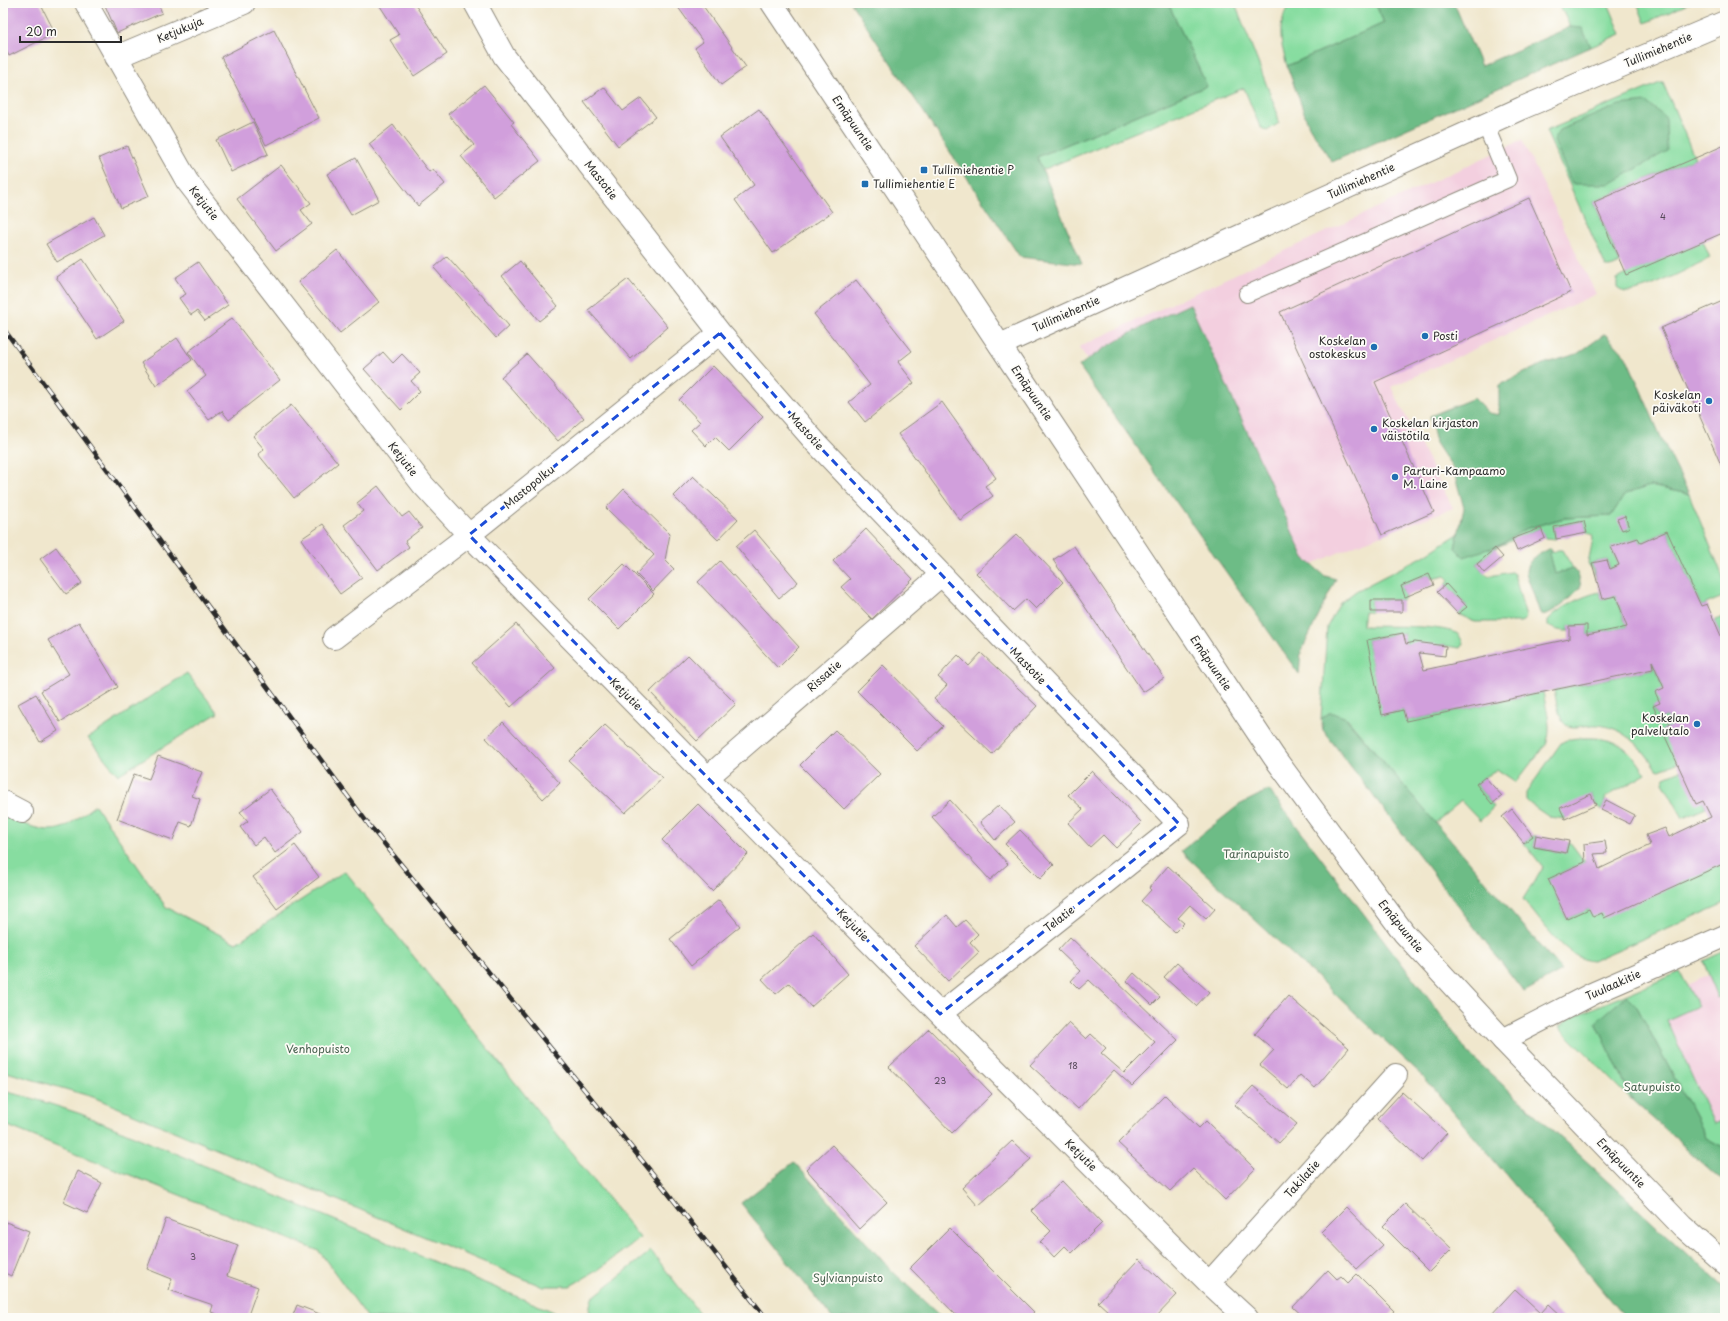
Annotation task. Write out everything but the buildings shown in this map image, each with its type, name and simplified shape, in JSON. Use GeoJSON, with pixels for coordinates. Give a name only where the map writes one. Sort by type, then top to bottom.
{"type":"FeatureCollection","features":[{"type":"Feature","properties":{"kind":"street","name":"Ketjutie"},"geometry":{"type":"LineString","coordinates":[[86,3],[187,181],[423,485],[469,535],[708,776],[940,1014],[1209,1284],[1247,1318]]}},
{"type":"Feature","properties":{"kind":"street","name":"Ketjukuja"},"geometry":{"type":"LineString","coordinates":[[116,57],[244,3]]}},
{"type":"Feature","properties":{"kind":"street","name":"Mastotie"},"geometry":{"type":"LineString","coordinates":[[475,3],[504,56],[720,333],[817,444],[1179,824]]}},
{"type":"Feature","properties":{"kind":"street","name":"Emäpuuntie"},"geometry":{"type":"LineString","coordinates":[[772,3],[1274,757],[1404,933],[1503,1040],[1682,1226],[1725,1264]]}},
{"type":"Feature","properties":{"kind":"street","name":"Tullimiehentie"},"geometry":{"type":"LineString","coordinates":[[1000,345],[1485,124],[1725,22]]}},
{"type":"Feature","properties":{"kind":"street","name":"Mastopolku"},"geometry":{"type":"LineString","coordinates":[[334,638],[469,535],[720,333]]}},
{"type":"Feature","properties":{"kind":"street","name":"Rissatie"},"geometry":{"type":"LineString","coordinates":[[708,776],[941,575]]}},
{"type":"Feature","properties":{"kind":"street","name":"Telatie"},"geometry":{"type":"LineString","coordinates":[[940,1014],[1179,824]]}},
{"type":"Feature","properties":{"kind":"street","name":"Tuulaakitie"},"geometry":{"type":"LineString","coordinates":[[1503,1040],[1594,993],[1725,936]]}},
{"type":"Feature","properties":{"kind":"street","name":"Takilatie"},"geometry":{"type":"LineString","coordinates":[[1209,1284],[1396,1075]]}},
{"type":"Feature","properties":{"kind":"lane"},"geometry":{"type":"LineString","coordinates":[[1247,294],[1508,179],[1485,124]]}},
{"type":"Feature","properties":{"kind":"highlighted area"},"geometry":{"type":"Polygon","coordinates":[[[720,333],[817,444],[1179,824],[940,1014],[469,535],[720,333]]]}},
{"type":"Feature","properties":{"kind":"shaded area"},"geometry":{"type":"Polygon","coordinates":[[[1522,140],[1596,294],[1391,387],[1453,508],[1353,546],[1248,594],[1079,347],[1522,140]]]}},
{"type":"Feature","properties":{"kind":"shaded area"},"geometry":{"type":"Polygon","coordinates":[[[1725,968],[1725,1157],[1637,1007],[1725,968]]]}},
{"type":"Feature","properties":{"kind":"green space"},"geometry":{"type":"Polygon","coordinates":[[[851,3],[1168,3],[1207,86],[1037,157],[1082,264],[1020,257],[851,3]]]}},
{"type":"Feature","properties":{"kind":"green space"},"geometry":{"type":"Polygon","coordinates":[[[1168,3],[1235,3],[1277,112],[1279,123],[1267,131],[1260,127],[1244,88],[1042,170],[1037,157],[1207,86],[1168,3]]]}},
{"type":"Feature","properties":{"kind":"green space"},"geometry":{"type":"Polygon","coordinates":[[[1298,3],[1375,3],[1384,23],[1287,66],[1281,37],[1282,23],[1287,8],[1298,3]]]}},
{"type":"Feature","properties":{"kind":"green space"},"geometry":{"type":"Polygon","coordinates":[[[1375,3],[1454,3],[1481,66],[1570,27],[1582,28],[1591,47],[1332,162],[1309,126],[1287,66],[1384,23],[1375,3]]]}},
{"type":"Feature","properties":{"kind":"green space"},"geometry":{"type":"Polygon","coordinates":[[[1559,3],[1608,3],[1621,34],[1591,47],[1582,29],[1570,27],[1559,3]]]}},
{"type":"Feature","properties":{"kind":"green space"},"geometry":{"type":"Polygon","coordinates":[[[1637,3],[1690,3],[1645,23],[1637,3]]]}},
{"type":"Feature","properties":{"kind":"green space"},"geometry":{"type":"Polygon","coordinates":[[[1663,83],[1695,158],[1594,202],[1620,263],[1611,267],[1606,267],[1546,131],[1663,83]]]}},
{"type":"Feature","properties":{"kind":"green space"},"geometry":{"type":"Polygon","coordinates":[[[1646,102],[1666,118],[1667,151],[1610,184],[1572,184],[1554,141],[1559,130],[1619,105],[1646,102]]]}},
{"type":"Feature","properties":{"kind":"green space"},"geometry":{"type":"Polygon","coordinates":[[[1703,241],[1710,258],[1647,288],[1628,292],[1617,288],[1617,279],[1622,276],[1703,241]]]}},
{"type":"Feature","properties":{"kind":"green space"},"geometry":{"type":"Polygon","coordinates":[[[1190,304],[1304,558],[1325,576],[1336,579],[1301,652],[1299,674],[1079,366],[1119,340],[1190,304]]]}},
{"type":"Feature","properties":{"kind":"green space"},"geometry":{"type":"Polygon","coordinates":[[[1605,334],[1626,356],[1660,435],[1689,494],[1650,486],[1625,494],[1611,516],[1564,518],[1525,529],[1500,545],[1464,557],[1455,548],[1464,508],[1453,469],[1436,443],[1430,416],[1474,398],[1489,413],[1499,415],[1499,385],[1543,364],[1577,354],[1605,334]]]}},
{"type":"Feature","properties":{"kind":"green space"},"geometry":{"type":"Polygon","coordinates":[[[1650,486],[1689,494],[1725,582],[1725,596],[1701,606],[1667,531],[1641,543],[1638,538],[1611,548],[1619,565],[1610,569],[1607,560],[1592,563],[1597,580],[1588,563],[1593,539],[1592,535],[1587,533],[1584,521],[1554,527],[1556,539],[1545,538],[1540,528],[1495,548],[1477,564],[1484,573],[1490,576],[1511,572],[1514,574],[1526,617],[1525,620],[1520,622],[1475,622],[1458,614],[1467,606],[1446,584],[1449,580],[1445,576],[1432,579],[1429,574],[1401,586],[1405,597],[1402,600],[1371,600],[1371,612],[1364,612],[1362,626],[1410,626],[1436,628],[1456,633],[1463,643],[1460,648],[1406,644],[1403,633],[1367,640],[1383,715],[1403,710],[1406,721],[1543,692],[1549,725],[1546,744],[1516,782],[1498,770],[1476,784],[1494,807],[1480,821],[1461,801],[1435,823],[1347,718],[1329,713],[1321,719],[1327,627],[1340,603],[1356,591],[1422,557],[1458,534],[1455,548],[1500,545],[1525,529],[1564,518],[1611,516],[1625,494],[1650,486]]]}},
{"type":"Feature","properties":{"kind":"green space"},"geometry":{"type":"Polygon","coordinates":[[[1551,548],[1552,552],[1550,553],[1555,574],[1573,568],[1578,574],[1581,586],[1559,607],[1549,613],[1543,614],[1540,613],[1526,573],[1528,564],[1534,558],[1551,548]]]}},
{"type":"Feature","properties":{"kind":"green space"},"geometry":{"type":"Polygon","coordinates":[[[1562,550],[1573,568],[1555,574],[1549,553],[1562,550]]]}},
{"type":"Feature","properties":{"kind":"green space"},"geometry":{"type":"Polygon","coordinates":[[[1600,592],[1602,599],[1616,596],[1627,627],[1587,635],[1587,625],[1569,626],[1569,631],[1563,631],[1548,625],[1548,620],[1558,611],[1587,596],[1600,592]]]}},
{"type":"Feature","properties":{"kind":"green space"},"geometry":{"type":"Polygon","coordinates":[[[1725,617],[1725,645],[1714,621],[1725,617]]]}},
{"type":"Feature","properties":{"kind":"green space"},"geometry":{"type":"Polygon","coordinates":[[[1652,661],[1664,688],[1660,703],[1653,707],[1659,719],[1666,716],[1671,726],[1677,763],[1660,770],[1656,769],[1639,746],[1624,734],[1616,730],[1597,725],[1573,727],[1566,725],[1561,719],[1554,690],[1653,669],[1652,661]]]}},
{"type":"Feature","properties":{"kind":"green space"},"geometry":{"type":"Polygon","coordinates":[[[187,673],[218,713],[118,775],[88,738],[187,673]]]}},
{"type":"Feature","properties":{"kind":"green space"},"geometry":{"type":"Polygon","coordinates":[[[1329,713],[1334,713],[1346,718],[1562,971],[1524,992],[1323,730],[1321,719],[1329,713]]]}},
{"type":"Feature","properties":{"kind":"green space"},"geometry":{"type":"Polygon","coordinates":[[[1592,738],[1611,741],[1624,748],[1630,753],[1646,774],[1606,797],[1601,810],[1596,805],[1591,794],[1565,819],[1549,817],[1526,800],[1526,793],[1561,743],[1572,739],[1592,738]]]}},
{"type":"Feature","properties":{"kind":"green space"},"geometry":{"type":"Polygon","coordinates":[[[1681,770],[1703,801],[1706,808],[1683,818],[1663,782],[1665,777],[1681,770]]]}},
{"type":"Feature","properties":{"kind":"green space","name":"Tarinapuisto"},"geometry":{"type":"Polygon","coordinates":[[[1269,790],[1435,1007],[1468,1053],[1725,1288],[1725,1318],[1626,1318],[1423,1076],[1181,851],[1239,805],[1269,790]]]}},
{"type":"Feature","properties":{"kind":"green space","name":"Venhopuisto"},"geometry":{"type":"Polygon","coordinates":[[[95,805],[166,907],[236,943],[345,871],[640,1238],[598,1270],[570,1286],[541,1286],[93,1097],[3,1071],[3,815],[35,828],[52,830],[60,829],[68,825],[95,805]]]}},
{"type":"Feature","properties":{"kind":"green space"},"geometry":{"type":"Polygon","coordinates":[[[1536,835],[1534,847],[1566,853],[1569,841],[1585,862],[1549,879],[1567,919],[1589,909],[1725,863],[1725,903],[1592,961],[1583,959],[1573,954],[1563,946],[1523,899],[1543,867],[1524,843],[1536,835]]]}},
{"type":"Feature","properties":{"kind":"green space"},"geometry":{"type":"Polygon","coordinates":[[[1725,951],[1725,994],[1718,997],[1703,961],[1725,951]]]}},
{"type":"Feature","properties":{"kind":"green space"},"geometry":{"type":"Polygon","coordinates":[[[1680,972],[1698,1006],[1667,1020],[1714,1124],[1725,1120],[1725,1148],[1706,1138],[1637,1007],[1596,1022],[1633,1101],[1559,1027],[1572,1017],[1680,972]]]}},
{"type":"Feature","properties":{"kind":"green space","name":"Satupuisto"},"geometry":{"type":"Polygon","coordinates":[[[1626,996],[1637,1007],[1706,1138],[1725,1148],[1725,1183],[1633,1101],[1596,1022],[1626,996]]]}},
{"type":"Feature","properties":{"kind":"green space"},"geometry":{"type":"Polygon","coordinates":[[[3,1091],[35,1099],[81,1114],[554,1312],[561,1318],[368,1318],[319,1251],[3,1124],[3,1091]]]}},
{"type":"Feature","properties":{"kind":"green space","name":"Sylvianpuisto"},"geometry":{"type":"Polygon","coordinates":[[[794,1162],[891,1270],[942,1318],[832,1318],[741,1203],[794,1162]]]}},
{"type":"Feature","properties":{"kind":"green space"},"geometry":{"type":"Polygon","coordinates":[[[651,1251],[703,1318],[592,1318],[589,1309],[592,1298],[651,1251]]]}},
{"type":"Feature","properties":{"kind":"railway"},"geometry":{"type":"LineString","coordinates":[[3,328],[369,825],[653,1174],[766,1318]]}},
{"type":"Feature","properties":{"kind":"place","name":"Tullimiehentie P"},"geometry":{"type":"Point","coordinates":[924,170]}},
{"type":"Feature","properties":{"kind":"place","name":"Tullimiehentie E"},"geometry":{"type":"Point","coordinates":[865,184]}},
{"type":"Feature","properties":{"kind":"place","name":"Posti"},"geometry":{"type":"Point","coordinates":[1425,336]}},
{"type":"Feature","properties":{"kind":"place","name":"Koskelan ostokeskus"},"geometry":{"type":"Point","coordinates":[1374,347]}},
{"type":"Feature","properties":{"kind":"place","name":"Koskelan päiväkoti"},"geometry":{"type":"Point","coordinates":[1709,401]}},
{"type":"Feature","properties":{"kind":"place","name":"Koskelan kirjaston väistötila"},"geometry":{"type":"Point","coordinates":[1374,429]}},
{"type":"Feature","properties":{"kind":"place","name":"Parturi-Kampaamo M. Laine"},"geometry":{"type":"Point","coordinates":[1395,477]}},
{"type":"Feature","properties":{"kind":"place","name":"Koskelan palvelutalo"},"geometry":{"type":"Point","coordinates":[1697,724]}}]}
